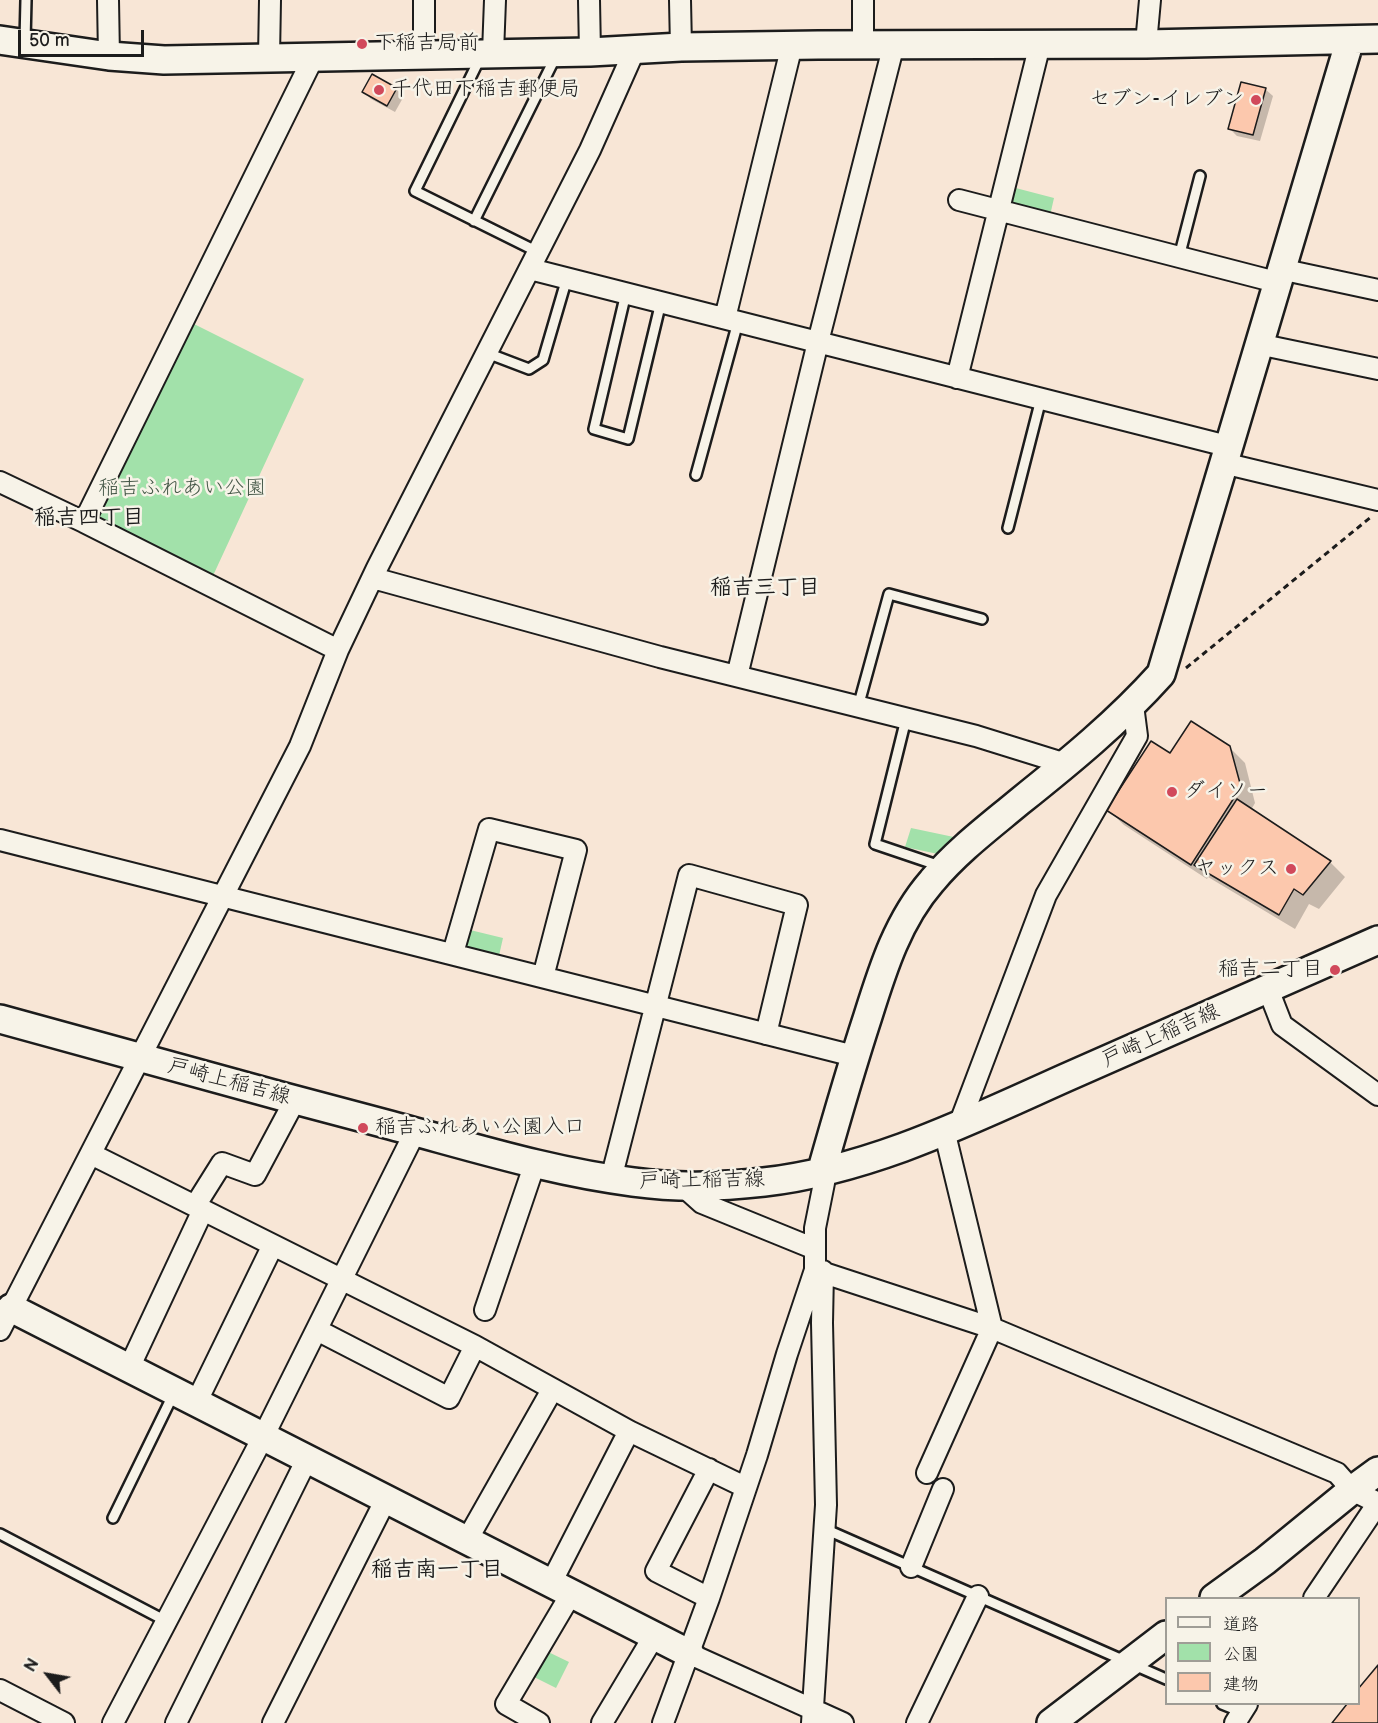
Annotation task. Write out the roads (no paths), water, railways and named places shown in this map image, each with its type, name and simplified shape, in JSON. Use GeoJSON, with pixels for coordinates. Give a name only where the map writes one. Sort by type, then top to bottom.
{"type":"FeatureCollection","features":[{"type":"Feature","properties":{"kind":"street"},"geometry":{"type":"LineString","coordinates":[[108,0],[109,56]]}},
{"type":"Feature","properties":{"kind":"street"},"geometry":{"type":"LineString","coordinates":[[269,57],[270,0]]}},
{"type":"Feature","properties":{"kind":"street"},"geometry":{"type":"LineString","coordinates":[[424,0],[424,55]]}},
{"type":"Feature","properties":{"kind":"street"},"geometry":{"type":"LineString","coordinates":[[488,53],[495,0]]}},
{"type":"Feature","properties":{"kind":"street"},"geometry":{"type":"LineString","coordinates":[[589,0],[590,52]]}},
{"type":"Feature","properties":{"kind":"street"},"geometry":{"type":"LineString","coordinates":[[680,0],[681,47]]}},
{"type":"Feature","properties":{"kind":"street"},"geometry":{"type":"LineString","coordinates":[[863,0],[863,44]]}},
{"type":"Feature","properties":{"kind":"street"},"geometry":{"type":"LineString","coordinates":[[1146,44],[1150,0]]}},
{"type":"Feature","properties":{"kind":"street"},"geometry":{"type":"LineString","coordinates":[[12,42],[109,56],[164,60],[590,52],[681,47],[792,45],[1146,44],[1378,39]]}},
{"type":"Feature","properties":{"kind":"street"},"geometry":{"type":"LineString","coordinates":[[812,1716],[826,1504],[822,1323],[815,1228],[824,1183],[821,1173],[854,1056],[887,957],[906,918],[931,882],[965,847],[1066,764],[1133,705],[1161,674],[1278,275],[1350,40]]}},
{"type":"Feature","properties":{"kind":"street"},"geometry":{"type":"LineString","coordinates":[[737,676],[818,342],[894,44]]}},
{"type":"Feature","properties":{"kind":"street"},"geometry":{"type":"LineString","coordinates":[[957,378],[1040,44]]}},
{"type":"Feature","properties":{"kind":"street"},"geometry":{"type":"LineString","coordinates":[[732,320],[792,45]]}},
{"type":"Feature","properties":{"kind":"street"},"geometry":{"type":"LineString","coordinates":[[635,49],[590,150],[338,650],[300,746],[5,1319],[129,1368],[812,1716],[843,1723]]}},
{"type":"Feature","properties":{"kind":"street"},"geometry":{"type":"LineString","coordinates":[[84,522],[314,56]]}},
{"type":"Feature","properties":{"kind":"street"},"geometry":{"type":"LineString","coordinates":[[959,200],[1179,257],[1378,290]]}},
{"type":"Feature","properties":{"kind":"street"},"geometry":{"type":"LineString","coordinates":[[534,261],[567,278],[1041,399],[1378,500]]}},
{"type":"Feature","properties":{"kind":"street"},"geometry":{"type":"LineString","coordinates":[[1258,344],[1378,369]]}},
{"type":"Feature","properties":{"kind":"street"},"geometry":{"type":"LineString","coordinates":[[0,482],[338,650]]}},
{"type":"Feature","properties":{"kind":"street"},"geometry":{"type":"LineString","coordinates":[[373,578],[660,657],[1041,754],[1066,764]]}},
{"type":"Feature","properties":{"kind":"street"},"geometry":{"type":"LineString","coordinates":[[927,1473],[992,1328],[952,1128],[1046,895],[1137,736],[1133,705]]}},
{"type":"Feature","properties":{"kind":"street"},"geometry":{"type":"LineString","coordinates":[[453,953],[489,829],[576,850],[543,977]]}},
{"type":"Feature","properties":{"kind":"street"},"geometry":{"type":"LineString","coordinates":[[0,840],[854,1056]]}},
{"type":"Feature","properties":{"kind":"street"},"geometry":{"type":"LineString","coordinates":[[611,1179],[689,875],[797,905],[766,1034]]}},
{"type":"Feature","properties":{"kind":"street","name":"戸崎上稲吉線"},"geometry":{"type":"LineString","coordinates":[[0,1019],[415,1132],[611,1179],[683,1185],[765,1182],[821,1173],[863,1161],[952,1128],[1378,940]]}},
{"type":"Feature","properties":{"kind":"street"},"geometry":{"type":"LineString","coordinates":[[1268,989],[1282,1025],[1378,1095]]}},
{"type":"Feature","properties":{"kind":"street"},"geometry":{"type":"LineString","coordinates":[[129,1368],[199,1208],[222,1164],[255,1175],[295,1100]]}},
{"type":"Feature","properties":{"kind":"street"},"geometry":{"type":"LineString","coordinates":[[113,1723],[264,1437],[415,1132]]}},
{"type":"Feature","properties":{"kind":"street"},"geometry":{"type":"LineString","coordinates":[[91,1154],[475,1346],[629,1431],[746,1487]]}},
{"type":"Feature","properties":{"kind":"street"},"geometry":{"type":"LineString","coordinates":[[485,1310],[535,1162]]}},
{"type":"Feature","properties":{"kind":"street"},"geometry":{"type":"LineString","coordinates":[[683,1185],[702,1203],[815,1249]]}},
{"type":"Feature","properties":{"kind":"street"},"geometry":{"type":"LineString","coordinates":[[185,1397],[273,1245]]}},
{"type":"Feature","properties":{"kind":"street"},"geometry":{"type":"LineString","coordinates":[[819,1271],[992,1328],[1337,1473],[1352,1490],[1378,1503],[1315,1597]]}},
{"type":"Feature","properties":{"kind":"street"},"geometry":{"type":"LineString","coordinates":[[663,1723],[690,1654],[819,1271]]}},
{"type":"Feature","properties":{"kind":"street"},"geometry":{"type":"LineString","coordinates":[[317,1330],[449,1398],[475,1346]]}},
{"type":"Feature","properties":{"kind":"street"},"geometry":{"type":"LineString","coordinates":[[467,1540],[552,1390]]}},
{"type":"Feature","properties":{"kind":"street"},"geometry":{"type":"LineString","coordinates":[[539,1723],[507,1704],[561,1588],[629,1431]]}},
{"type":"Feature","properties":{"kind":"street"},"geometry":{"type":"LineString","coordinates":[[176,1723],[307,1459]]}},
{"type":"Feature","properties":{"kind":"street"},"geometry":{"type":"LineString","coordinates":[[709,1469],[656,1571],[709,1598]]}},
{"type":"Feature","properties":{"kind":"street"},"geometry":{"type":"LineString","coordinates":[[1217,1597],[1378,1471]]}},
{"type":"Feature","properties":{"kind":"street"},"geometry":{"type":"LineString","coordinates":[[911,1567],[943,1489]]}},
{"type":"Feature","properties":{"kind":"street"},"geometry":{"type":"LineString","coordinates":[[273,1723],[386,1499]]}},
{"type":"Feature","properties":{"kind":"street"},"geometry":{"type":"LineString","coordinates":[[917,1723],[978,1596]]}},
{"type":"Feature","properties":{"kind":"street"},"geometry":{"type":"LineString","coordinates":[[602,1723],[654,1636]]}},
{"type":"Feature","properties":{"kind":"street"},"geometry":{"type":"LineString","coordinates":[[1051,1723],[1165,1637]]}},
{"type":"Feature","properties":{"kind":"street"},"geometry":{"type":"LineString","coordinates":[[0,1690],[64,1723]]}},
{"type":"Feature","properties":{"kind":"lane"},"geometry":{"type":"LineString","coordinates":[[12,42],[26,0]]}},
{"type":"Feature","properties":{"kind":"lane"},"geometry":{"type":"LineString","coordinates":[[474,221],[558,52]]}},
{"type":"Feature","properties":{"kind":"lane"},"geometry":{"type":"LineString","coordinates":[[488,53],[415,191],[474,221],[534,261]]}},
{"type":"Feature","properties":{"kind":"lane"},"geometry":{"type":"LineString","coordinates":[[1179,257],[1200,176]]}},
{"type":"Feature","properties":{"kind":"lane"},"geometry":{"type":"LineString","coordinates":[[487,352],[529,369],[543,360],[567,278]]}},
{"type":"Feature","properties":{"kind":"lane"},"geometry":{"type":"LineString","coordinates":[[626,293],[594,429],[628,439],[661,302]]}},
{"type":"Feature","properties":{"kind":"lane"},"geometry":{"type":"LineString","coordinates":[[696,475],[732,320]]}},
{"type":"Feature","properties":{"kind":"lane"},"geometry":{"type":"LineString","coordinates":[[1008,528],[1041,399]]}},
{"type":"Feature","properties":{"kind":"lane"},"geometry":{"type":"LineString","coordinates":[[858,707],[890,594],[982,618]]}},
{"type":"Feature","properties":{"kind":"lane"},"geometry":{"type":"LineString","coordinates":[[906,719],[875,844],[945,868]]}},
{"type":"Feature","properties":{"kind":"lane"},"geometry":{"type":"LineString","coordinates":[[112,1518],[185,1397]]}},
{"type":"Feature","properties":{"kind":"lane"},"geometry":{"type":"LineString","coordinates":[[825,1529],[1165,1678]]}},
{"type":"Feature","properties":{"kind":"lane"},"geometry":{"type":"LineString","coordinates":[[0,1534],[166,1621]]}},
{"type":"Feature","properties":{"kind":"lane"},"geometry":{"type":"LineString","coordinates":[[1224,1705],[1242,1713]]}},
{"type":"Feature","properties":{"kind":"place","name":"下稲吉局前"},"geometry":{"type":"Point","coordinates":[362,44]}},
{"type":"Feature","properties":{"kind":"place","name":"千代田下稲吉郵便局"},"geometry":{"type":"Point","coordinates":[379,90]}},
{"type":"Feature","properties":{"kind":"place","name":"セブン-イレブン"},"geometry":{"type":"Point","coordinates":[1256,100]}},
{"type":"Feature","properties":{"kind":"place","name":"ダイソー"},"geometry":{"type":"Point","coordinates":[1172,792]}},
{"type":"Feature","properties":{"kind":"place","name":"ヤックス"},"geometry":{"type":"Point","coordinates":[1291,869]}},
{"type":"Feature","properties":{"kind":"place","name":"稲吉二丁目"},"geometry":{"type":"Point","coordinates":[1335,970]}},
{"type":"Feature","properties":{"kind":"place","name":"稲吉ふれあい公園入口"},"geometry":{"type":"Point","coordinates":[363,1128]}},
{"type":"Feature","properties":{"kind":"district","name":"稲吉四丁目"},"geometry":{"type":"Point","coordinates":[89,518]}},
{"type":"Feature","properties":{"kind":"district","name":"稲吉三丁目"},"geometry":{"type":"Point","coordinates":[765,588]}},
{"type":"Feature","properties":{"kind":"district","name":"稲吉南一丁目"},"geometry":{"type":"Point","coordinates":[437,1570]}},
{"type":"Feature","properties":{"kind":"park label","name":"稲吉ふれあい公園"},"geometry":{"type":"Point","coordinates":[182,489]}}]}
